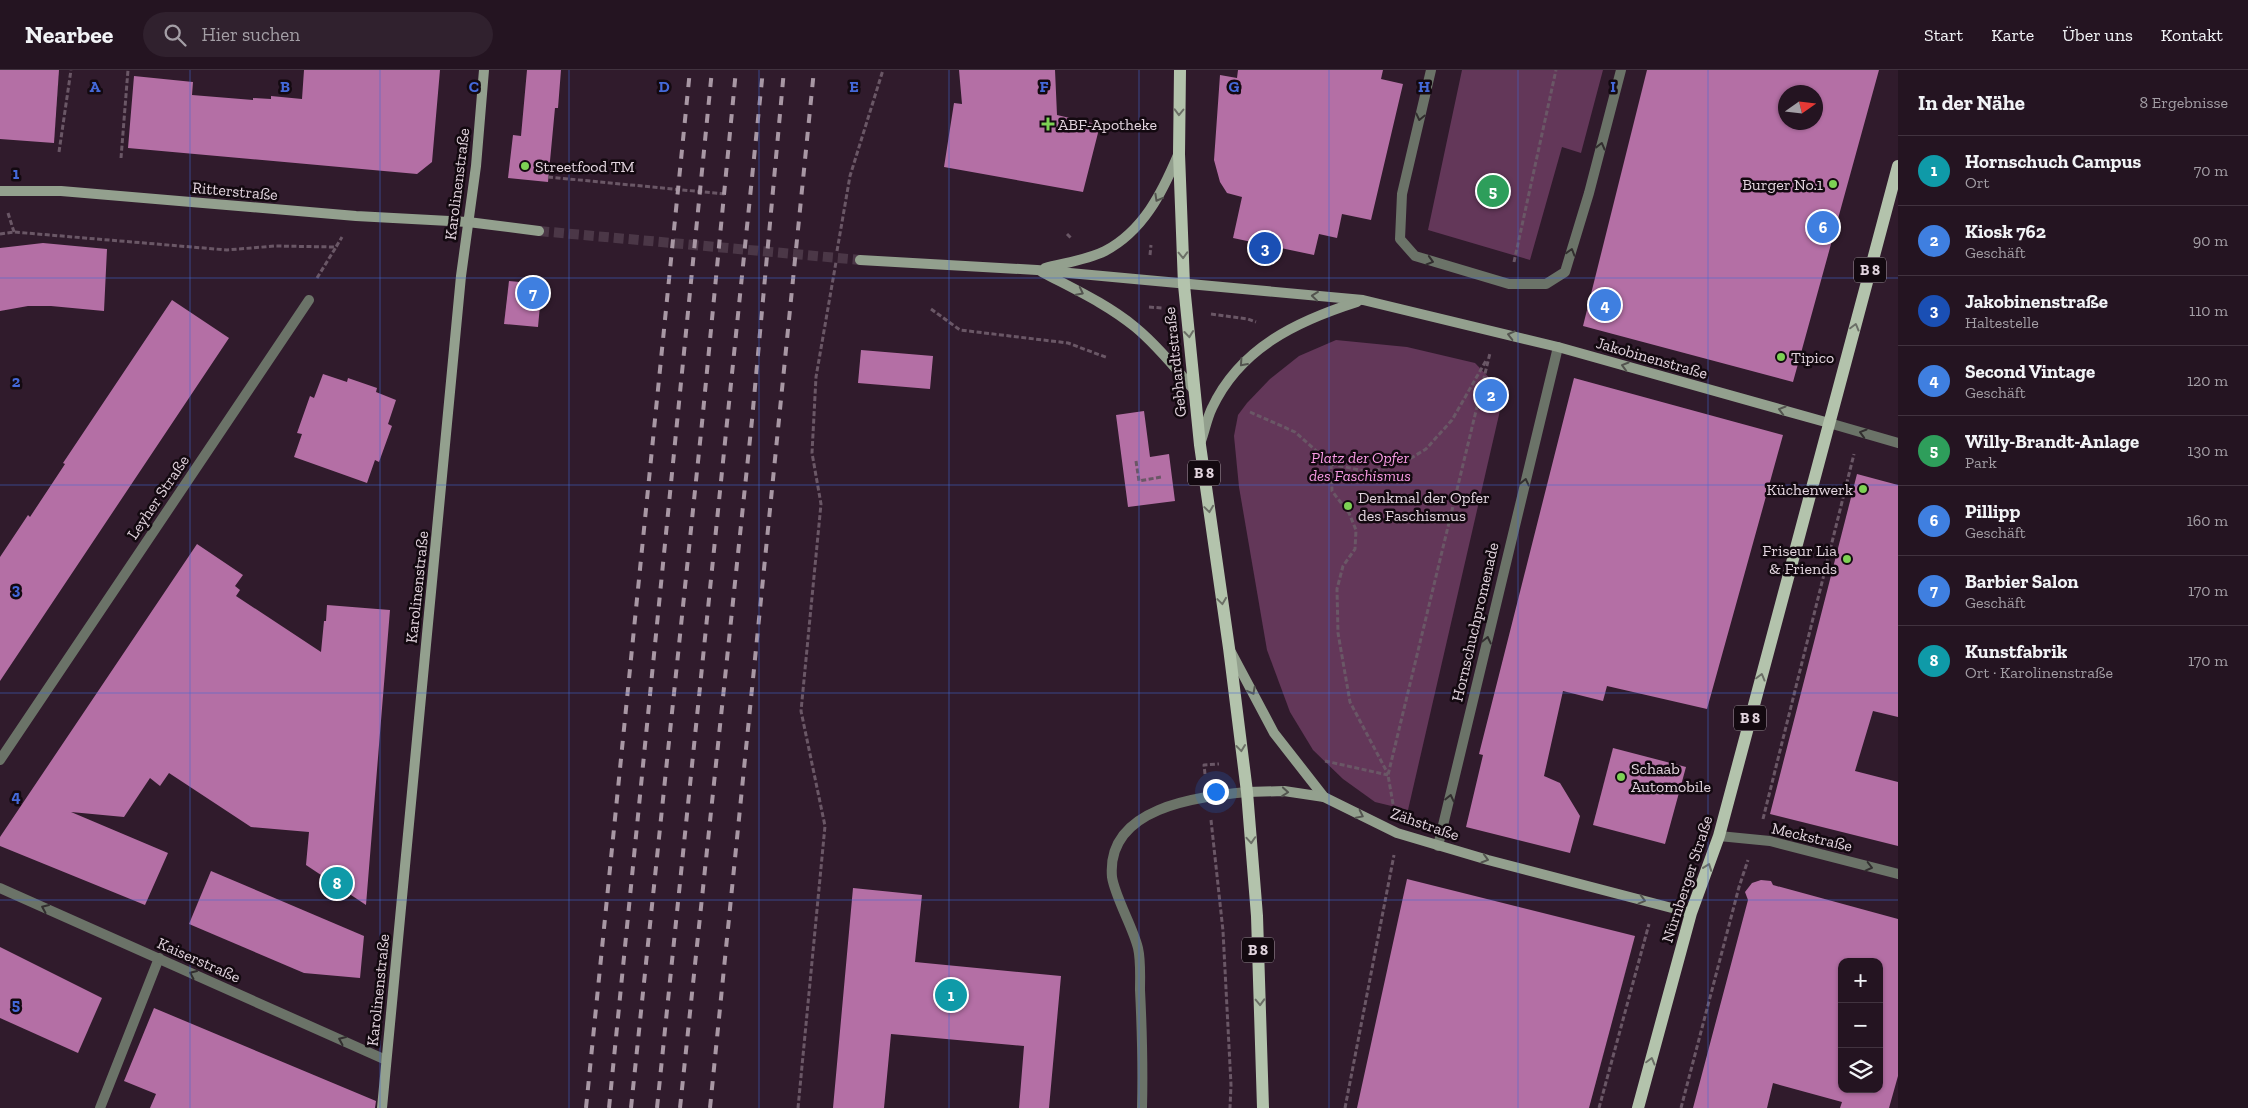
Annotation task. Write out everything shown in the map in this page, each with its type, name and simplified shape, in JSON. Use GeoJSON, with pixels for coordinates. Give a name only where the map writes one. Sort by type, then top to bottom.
{"type":"FeatureCollection","features":[{"type":"Feature","properties":{"kind":"main road","name":"Gebhardtstraße"},"geometry":{"type":"LineString","coordinates":[[1180,70],[1179,154],[1184,285],[1200,445],[1229,648]]}},
{"type":"Feature","properties":{"kind":"main road","name":"Nürnberger Straße"},"geometry":{"type":"LineString","coordinates":[[1638,1108],[1691,913],[1719,836],[1898,166]]}},
{"type":"Feature","properties":{"kind":"main road","name":"B 8"},"geometry":{"type":"LineString","coordinates":[[1229,648],[1247,792],[1257,916],[1263,1108]]}},
{"type":"Feature","properties":{"kind":"street","name":"Karolinenstraße"},"geometry":{"type":"LineString","coordinates":[[382,1108],[484,70]]}},
{"type":"Feature","properties":{"kind":"street"},"geometry":{"type":"LineString","coordinates":[[1431,70],[1402,194],[1400,239],[1415,256],[1509,284],[1546,284],[1565,272],[1589,194],[1621,70]]}},
{"type":"Feature","properties":{"kind":"street"},"geometry":{"type":"LineString","coordinates":[[1037,270],[1104,252],[1127,237],[1154,206],[1179,154]]}},
{"type":"Feature","properties":{"kind":"street","name":"Ritterstraße"},"geometry":{"type":"LineString","coordinates":[[0,191],[61,191],[356,216],[468,222]]}},
{"type":"Feature","properties":{"kind":"street"},"geometry":{"type":"LineString","coordinates":[[468,222],[539,231]]}},
{"type":"Feature","properties":{"kind":"street","name":"Jakobinenstraße"},"geometry":{"type":"LineString","coordinates":[[860,260],[1037,270],[1363,300],[1558,347],[1898,443]]}},
{"type":"Feature","properties":{"kind":"street"},"geometry":{"type":"LineString","coordinates":[[1037,270],[1090,297],[1135,327],[1164,356],[1195,392]]}},
{"type":"Feature","properties":{"kind":"street","name":"Leyher Straße"},"geometry":{"type":"LineString","coordinates":[[0,760],[308,300]]}},
{"type":"Feature","properties":{"kind":"street"},"geometry":{"type":"LineString","coordinates":[[1200,445],[1212,408],[1232,376],[1254,352],[1299,323],[1363,300]]}},
{"type":"Feature","properties":{"kind":"street","name":"Hornschuchpromenade"},"geometry":{"type":"LineString","coordinates":[[1438,846],[1558,347]]}},
{"type":"Feature","properties":{"kind":"street","name":"Zähstraße"},"geometry":{"type":"LineString","coordinates":[[1229,648],[1274,733],[1324,797],[1397,833],[1438,846],[1691,913]]}},
{"type":"Feature","properties":{"kind":"street"},"geometry":{"type":"LineString","coordinates":[[1142,1108],[1144,1035],[1138,949],[1112,878],[1114,852],[1127,830],[1154,812],[1184,800],[1247,792],[1284,791],[1324,797]]}},
{"type":"Feature","properties":{"kind":"street","name":"Meckstraße"},"geometry":{"type":"LineString","coordinates":[[1719,836],[1770,842],[1898,874]]}},
{"type":"Feature","properties":{"kind":"street","name":"Kaiserstraße"},"geometry":{"type":"LineString","coordinates":[[0,888],[386,1060]]}},
{"type":"Feature","properties":{"kind":"street"},"geometry":{"type":"LineString","coordinates":[[100,1108],[159,958]]}},
{"type":"Feature","properties":{"kind":"path"},"geometry":{"type":"LineString","coordinates":[[58,152],[71,70]]}},
{"type":"Feature","properties":{"kind":"path"},"geometry":{"type":"LineString","coordinates":[[121,158],[128,70]]}},
{"type":"Feature","properties":{"kind":"path"},"geometry":{"type":"LineString","coordinates":[[798,1108],[825,826],[801,711],[821,504],[812,453],[816,378],[850,176],[883,70]]}},
{"type":"Feature","properties":{"kind":"path"},"geometry":{"type":"LineString","coordinates":[[1509,284],[1556,70]]}},
{"type":"Feature","properties":{"kind":"path"},"geometry":{"type":"LineString","coordinates":[[548,177],[725,194]]}},
{"type":"Feature","properties":{"kind":"path"},"geometry":{"type":"LineString","coordinates":[[308,300],[321,270],[356,216]]}},
{"type":"Feature","properties":{"kind":"path"},"geometry":{"type":"LineString","coordinates":[[10,218],[14,232]]}},
{"type":"Feature","properties":{"kind":"path"},"geometry":{"type":"LineString","coordinates":[[0,234],[14,232],[227,250],[250,250],[275,246],[336,247]]}},
{"type":"Feature","properties":{"kind":"path"},"geometry":{"type":"LineString","coordinates":[[1148,307],[1170,309]]}},
{"type":"Feature","properties":{"kind":"path"},"geometry":{"type":"LineString","coordinates":[[931,309],[960,330],[1068,343],[1108,358]]}},
{"type":"Feature","properties":{"kind":"path"},"geometry":{"type":"LineString","coordinates":[[1209,314],[1248,319],[1263,325]]}},
{"type":"Feature","properties":{"kind":"path"},"geometry":{"type":"LineString","coordinates":[[1388,775],[1495,331]]}},
{"type":"Feature","properties":{"kind":"path"},"geometry":{"type":"LineString","coordinates":[[1250,412],[1295,432],[1331,464],[1369,472],[1403,463],[1426,449],[1452,420],[1489,355]]}},
{"type":"Feature","properties":{"kind":"path"},"geometry":{"type":"LineString","coordinates":[[1761,825],[1855,451]]}},
{"type":"Feature","properties":{"kind":"path"},"geometry":{"type":"LineString","coordinates":[[1136,462],[1139,480],[1161,478]]}},
{"type":"Feature","properties":{"kind":"path"},"geometry":{"type":"LineString","coordinates":[[1331,464],[1332,490],[1349,513],[1356,530],[1355,550],[1343,566],[1338,589],[1338,633],[1350,702],[1388,775],[1397,833],[1389,887],[1345,1108]]}},
{"type":"Feature","properties":{"kind":"path"},"geometry":{"type":"LineString","coordinates":[[1324,760],[1388,775]]}},
{"type":"Feature","properties":{"kind":"path"},"geometry":{"type":"LineString","coordinates":[[1212,827],[1223,931],[1231,1085],[1230,1108]]}},
{"type":"Feature","properties":{"kind":"path"},"geometry":{"type":"LineString","coordinates":[[1680,1108],[1745,869]]}},
{"type":"Feature","properties":{"kind":"path"},"geometry":{"type":"LineString","coordinates":[[1599,1108],[1637,962],[1651,919]]}},
{"type":"Feature","properties":{"kind":"green space"},"geometry":{"type":"Polygon","coordinates":[[[1462,70],[1603,70],[1581,153],[1562,147],[1530,260],[1428,230],[1462,70]]]}},
{"type":"Feature","properties":{"kind":"green space","name":"Platz der Opfer des Faschismus"},"geometry":{"type":"Polygon","coordinates":[[[1336,340],[1407,347],[1475,363],[1504,393],[1408,810],[1375,802],[1343,779],[1313,750],[1290,712],[1267,650],[1239,487],[1234,436],[1238,415],[1270,379],[1299,356],[1336,340]]]}},
{"type":"Feature","properties":{"kind":"building"},"geometry":{"type":"Polygon","coordinates":[[[0,70],[59,70],[54,143],[0,139],[0,70]]]}},
{"type":"Feature","properties":{"kind":"building"},"geometry":{"type":"Polygon","coordinates":[[[304,70],[440,70],[432,162],[417,174],[128,148],[134,76],[193,82],[192,95],[253,100],[253,98],[271,99],[271,96],[302,99],[304,70]]]}},
{"type":"Feature","properties":{"kind":"building"},"geometry":{"type":"Polygon","coordinates":[[[527,70],[561,70],[558,108],[555,108],[548,182],[508,178],[513,135],[521,136],[527,70]]]}},
{"type":"Feature","properties":{"kind":"building"},"geometry":{"type":"Polygon","coordinates":[[[959,70],[1055,70],[1057,115],[1100,125],[1083,192],[944,167],[954,103],[962,104],[959,70]]]}},
{"type":"Feature","properties":{"kind":"building"},"geometry":{"type":"Polygon","coordinates":[[[1238,70],[1383,70],[1381,79],[1403,84],[1371,220],[1342,214],[1337,238],[1319,234],[1314,255],[1233,238],[1242,197],[1227,193],[1220,182],[1214,160],[1220,75],[1237,78],[1238,70]]]}},
{"type":"Feature","properties":{"kind":"building"},"geometry":{"type":"Polygon","coordinates":[[[1647,70],[1879,70],[1793,382],[1583,326],[1647,70]]]}},
{"type":"Feature","properties":{"kind":"building"},"geometry":{"type":"Polygon","coordinates":[[[43,243],[107,249],[104,311],[51,306],[28,306],[0,311],[0,248],[43,243]]]}},
{"type":"Feature","properties":{"kind":"building"},"geometry":{"type":"Polygon","coordinates":[[[509,281],[542,284],[538,327],[504,324],[509,281]]]}},
{"type":"Feature","properties":{"kind":"building"},"geometry":{"type":"Polygon","coordinates":[[[172,300],[229,338],[0,681],[0,557],[28,515],[30,517],[65,464],[63,463],[172,300]]]}},
{"type":"Feature","properties":{"kind":"building"},"geometry":{"type":"Polygon","coordinates":[[[861,350],[933,356],[930,389],[858,383],[861,350]]]}},
{"type":"Feature","properties":{"kind":"building"},"geometry":{"type":"Polygon","coordinates":[[[323,374],[347,382],[348,378],[377,388],[376,392],[396,400],[388,424],[392,426],[379,462],[375,460],[367,483],[294,457],[302,434],[297,433],[310,396],[314,398],[323,374]]]}},
{"type":"Feature","properties":{"kind":"building"},"geometry":{"type":"Polygon","coordinates":[[[1574,378],[1783,435],[1707,709],[1607,686],[1603,701],[1563,691],[1544,776],[1560,783],[1580,816],[1570,853],[1466,827],[1483,755],[1479,754],[1574,378]]]}},
{"type":"Feature","properties":{"kind":"building"},"geometry":{"type":"Polygon","coordinates":[[[1144,411],[1150,457],[1169,454],[1175,501],[1128,507],[1116,415],[1144,411]]]}},
{"type":"Feature","properties":{"kind":"building"},"geometry":{"type":"Polygon","coordinates":[[[1857,474],[1898,485],[1898,717],[1873,711],[1855,771],[1898,782],[1898,846],[1770,814],[1857,474]]]}},
{"type":"Feature","properties":{"kind":"building"},"geometry":{"type":"Polygon","coordinates":[[[197,544],[243,575],[235,586],[240,590],[236,596],[321,652],[327,605],[390,610],[366,905],[306,865],[309,832],[251,827],[169,773],[160,786],[150,778],[124,817],[71,812],[168,853],[145,905],[0,846],[0,837],[197,544]]]}},
{"type":"Feature","properties":{"kind":"building"},"geometry":{"type":"Polygon","coordinates":[[[1613,748],[1686,767],[1665,844],[1593,825],[1613,748]]]}},
{"type":"Feature","properties":{"kind":"building"},"geometry":{"type":"Polygon","coordinates":[[[211,871],[364,936],[360,978],[304,973],[189,924],[211,871]]]}},
{"type":"Feature","properties":{"kind":"building"},"geometry":{"type":"Polygon","coordinates":[[[1407,879],[1635,936],[1589,1108],[1357,1108],[1407,879]]]}},
{"type":"Feature","properties":{"kind":"building"},"geometry":{"type":"Polygon","coordinates":[[[1761,880],[1771,881],[1773,885],[1898,919],[1898,1076],[1889,1108],[1840,1108],[1842,1102],[1773,1083],[1767,1108],[1693,1108],[1748,900],[1745,892],[1752,883],[1761,880]]]}},
{"type":"Feature","properties":{"kind":"building"},"geometry":{"type":"Polygon","coordinates":[[[853,888],[922,895],[915,962],[1061,976],[1049,1108],[1019,1108],[1024,1046],[891,1034],[884,1108],[833,1108],[853,888]]]}},
{"type":"Feature","properties":{"kind":"building"},"geometry":{"type":"Polygon","coordinates":[[[0,947],[102,998],[78,1053],[0,1018],[0,947]]]}},
{"type":"Feature","properties":{"kind":"building"},"geometry":{"type":"Polygon","coordinates":[[[154,1008],[376,1101],[375,1108],[150,1108],[156,1094],[124,1081],[154,1008]]]}},
{"type":"Feature","properties":{"kind":"tunnel"},"geometry":{"type":"LineString","coordinates":[[539,231],[860,260]]}},
{"type":"Feature","properties":{"kind":"railway"},"geometry":{"type":"LineString","coordinates":[[586,1108],[690,70]]}},
{"type":"Feature","properties":{"kind":"railway"},"geometry":{"type":"LineString","coordinates":[[609,1108],[712,70]]}},
{"type":"Feature","properties":{"kind":"railway"},"geometry":{"type":"LineString","coordinates":[[631,1108],[702,423],[736,70]]}},
{"type":"Feature","properties":{"kind":"railway"},"geometry":{"type":"LineString","coordinates":[[657,1108],[763,70]]}},
{"type":"Feature","properties":{"kind":"railway"},"geometry":{"type":"LineString","coordinates":[[680,1108],[752,420],[784,70]]}},
{"type":"Feature","properties":{"kind":"railway"},"geometry":{"type":"LineString","coordinates":[[710,1108],[814,70]]}},
{"type":"Feature","properties":{"kind":"place","name":"ABF-Apotheke"},"geometry":{"type":"Point","coordinates":[1048,124]}},
{"type":"Feature","properties":{"kind":"place","name":"Streetfood TM"},"geometry":{"type":"Point","coordinates":[525,166]}},
{"type":"Feature","properties":{"kind":"place","name":"Burger No.1"},"geometry":{"type":"Point","coordinates":[1833,184]}},
{"type":"Feature","properties":{"kind":"place","name":"Willy-Brandt-Anlage"},"geometry":{"type":"Point","coordinates":[1493,191]}},
{"type":"Feature","properties":{"kind":"place","name":"Pillipp"},"geometry":{"type":"Point","coordinates":[1823,227]}},
{"type":"Feature","properties":{"kind":"place","name":"Jakobinenstraße"},"geometry":{"type":"Point","coordinates":[1265,248]}},
{"type":"Feature","properties":{"kind":"place","name":"Barbier Salon"},"geometry":{"type":"Point","coordinates":[533,293]}},
{"type":"Feature","properties":{"kind":"place","name":"Second Vintage"},"geometry":{"type":"Point","coordinates":[1605,305]}},
{"type":"Feature","properties":{"kind":"place","name":"Tipico"},"geometry":{"type":"Point","coordinates":[1781,357]}},
{"type":"Feature","properties":{"kind":"place","name":"Kiosk 762"},"geometry":{"type":"Point","coordinates":[1491,395]}},
{"type":"Feature","properties":{"kind":"place","name":"Küchenwerk"},"geometry":{"type":"Point","coordinates":[1863,489]}},
{"type":"Feature","properties":{"kind":"place","name":"Denkmal der Opfer des Faschismus"},"geometry":{"type":"Point","coordinates":[1348,506]}},
{"type":"Feature","properties":{"kind":"place","name":"Friseur Lia & Friends"},"geometry":{"type":"Point","coordinates":[1847,559]}},
{"type":"Feature","properties":{"kind":"place","name":"Schaab Automobile"},"geometry":{"type":"Point","coordinates":[1621,777]}},
{"type":"Feature","properties":{"kind":"place","name":"Kunstfabrik"},"geometry":{"type":"Point","coordinates":[337,883]}},
{"type":"Feature","properties":{"kind":"place","name":"Hornschuch Campus"},"geometry":{"type":"Point","coordinates":[951,995]}}]}
